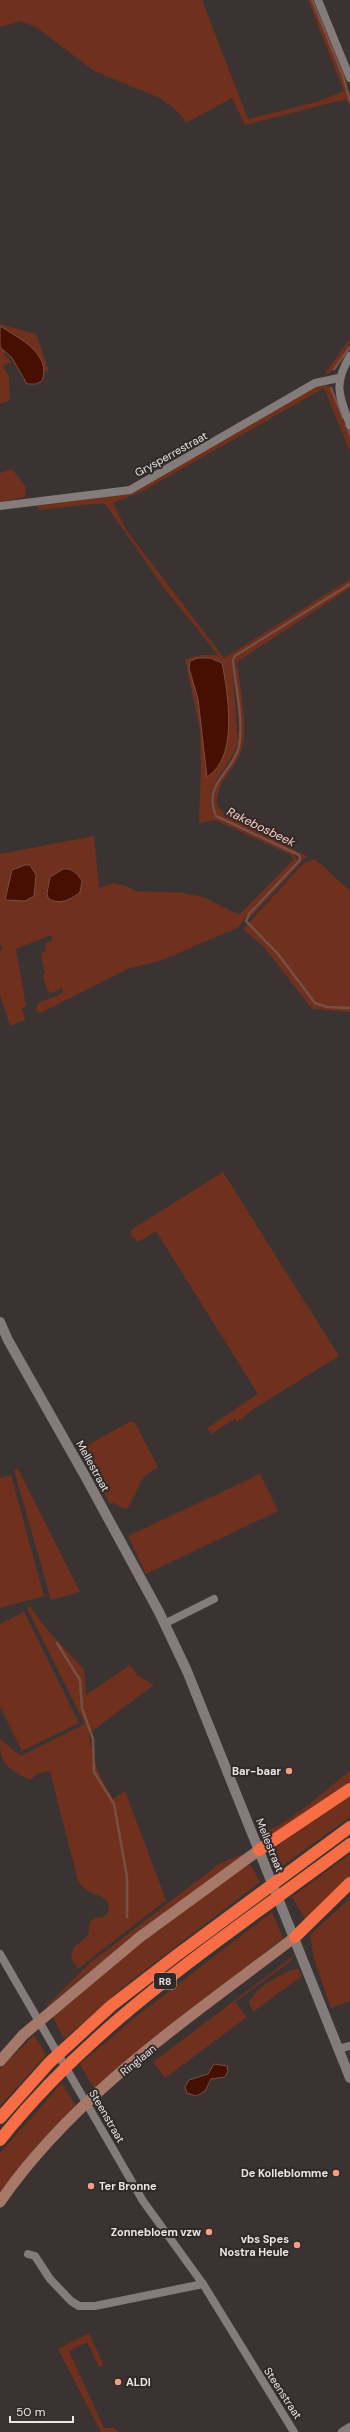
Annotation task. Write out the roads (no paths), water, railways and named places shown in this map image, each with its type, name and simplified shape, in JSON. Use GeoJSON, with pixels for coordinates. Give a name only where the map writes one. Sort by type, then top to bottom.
{"type":"FeatureCollection","features":[{"type":"Feature","properties":{"kind":"highway"},"geometry":{"type":"LineString","coordinates":[[259,1850],[350,1789]]}},
{"type":"Feature","properties":{"kind":"highway","name":"R8"},"geometry":{"type":"LineString","coordinates":[[0,2118],[49,2063],[111,2006],[177,1954],[350,1827]]}},
{"type":"Feature","properties":{"kind":"highway","name":"R8"},"geometry":{"type":"LineString","coordinates":[[0,2140],[57,2075],[121,2016],[195,1958],[350,1844]]}},
{"type":"Feature","properties":{"kind":"highway"},"geometry":{"type":"LineString","coordinates":[[295,1937],[350,1883]]}},
{"type":"Feature","properties":{"kind":"main road"},"geometry":{"type":"LineString","coordinates":[[0,2061],[23,2035],[140,1937],[259,1850]]}},
{"type":"Feature","properties":{"kind":"main road","name":"Ringlaan"},"geometry":{"type":"LineString","coordinates":[[0,2202],[48,2141],[87,2102],[148,2052],[295,1937]]}},
{"type":"Feature","properties":{"kind":"street"},"geometry":{"type":"LineString","coordinates":[[318,0],[350,78]]}},
{"type":"Feature","properties":{"kind":"street"},"geometry":{"type":"LineString","coordinates":[[350,356],[339,378],[339,395],[350,425]]}},
{"type":"Feature","properties":{"kind":"street","name":"Grysperrestraat"},"geometry":{"type":"LineString","coordinates":[[0,506],[130,490],[315,383],[339,378]]}},
{"type":"Feature","properties":{"kind":"street","name":"Mellestraat"},"geometry":{"type":"LineString","coordinates":[[0,1322],[8,1340],[85,1476],[164,1624],[187,1671],[295,1937],[350,2078]]}},
{"type":"Feature","properties":{"kind":"street"},"geometry":{"type":"LineString","coordinates":[[164,1624],[214,1599]]}},
{"type":"Feature","properties":{"kind":"street","name":"Steenstraat"},"geometry":{"type":"LineString","coordinates":[[0,1954],[40,2020],[143,2201],[203,2284],[294,2432]]}},
{"type":"Feature","properties":{"kind":"street"},"geometry":{"type":"LineString","coordinates":[[338,2050],[350,2046]]}},
{"type":"Feature","properties":{"kind":"street"},"geometry":{"type":"LineString","coordinates":[[28,2254],[35,2256],[60,2291],[79,2306],[95,2306],[203,2284]]}},
{"type":"Feature","properties":{"kind":"street"},"geometry":{"type":"LineString","coordinates":[[342,2432],[350,2427]]}},
{"type":"Feature","properties":{"kind":"waterway","name":"Rakebosbeek"},"geometry":{"type":"LineString","coordinates":[[312,0],[343,76],[350,101]]}},
{"type":"Feature","properties":{"kind":"waterway","name":"Rakebosbeek"},"geometry":{"type":"LineString","coordinates":[[334,369],[350,347]]}},
{"type":"Feature","properties":{"kind":"waterway","name":"Rakebosbeek"},"geometry":{"type":"LineString","coordinates":[[331,388],[343,418]]}},
{"type":"Feature","properties":{"kind":"waterway","name":"Rakebosbeek"},"geometry":{"type":"LineString","coordinates":[[346,424],[350,435]]}},
{"type":"Feature","properties":{"kind":"waterway","name":"Rakebosbeek"},"geometry":{"type":"LineString","coordinates":[[350,584],[235,656],[233,660],[239,703],[239,746],[236,755],[220,779],[213,795],[213,805],[216,816],[299,855],[300,860],[249,914],[246,921],[278,954],[315,1003],[327,1007],[350,1008]]}},
{"type":"Feature","properties":{"kind":"waterway"},"geometry":{"type":"LineString","coordinates":[[57,1643],[80,1680],[82,1708],[93,1739],[94,1772],[114,1804],[127,1877],[127,1917]]}},
{"type":"Feature","properties":{"kind":"place","name":"Bar-baar"},"geometry":{"type":"Point","coordinates":[289,1771]}},
{"type":"Feature","properties":{"kind":"place","name":"De Kolleblomme"},"geometry":{"type":"Point","coordinates":[336,2173]}},
{"type":"Feature","properties":{"kind":"place","name":"Ter Bronne"},"geometry":{"type":"Point","coordinates":[91,2186]}},
{"type":"Feature","properties":{"kind":"place","name":"Zonnebloem vzw"},"geometry":{"type":"Point","coordinates":[209,2232]}},
{"type":"Feature","properties":{"kind":"place","name":"vbs Spes Nostra Heule"},"geometry":{"type":"Point","coordinates":[297,2245]}},
{"type":"Feature","properties":{"kind":"place","name":"ALDI"},"geometry":{"type":"Point","coordinates":[118,2382]}}]}
